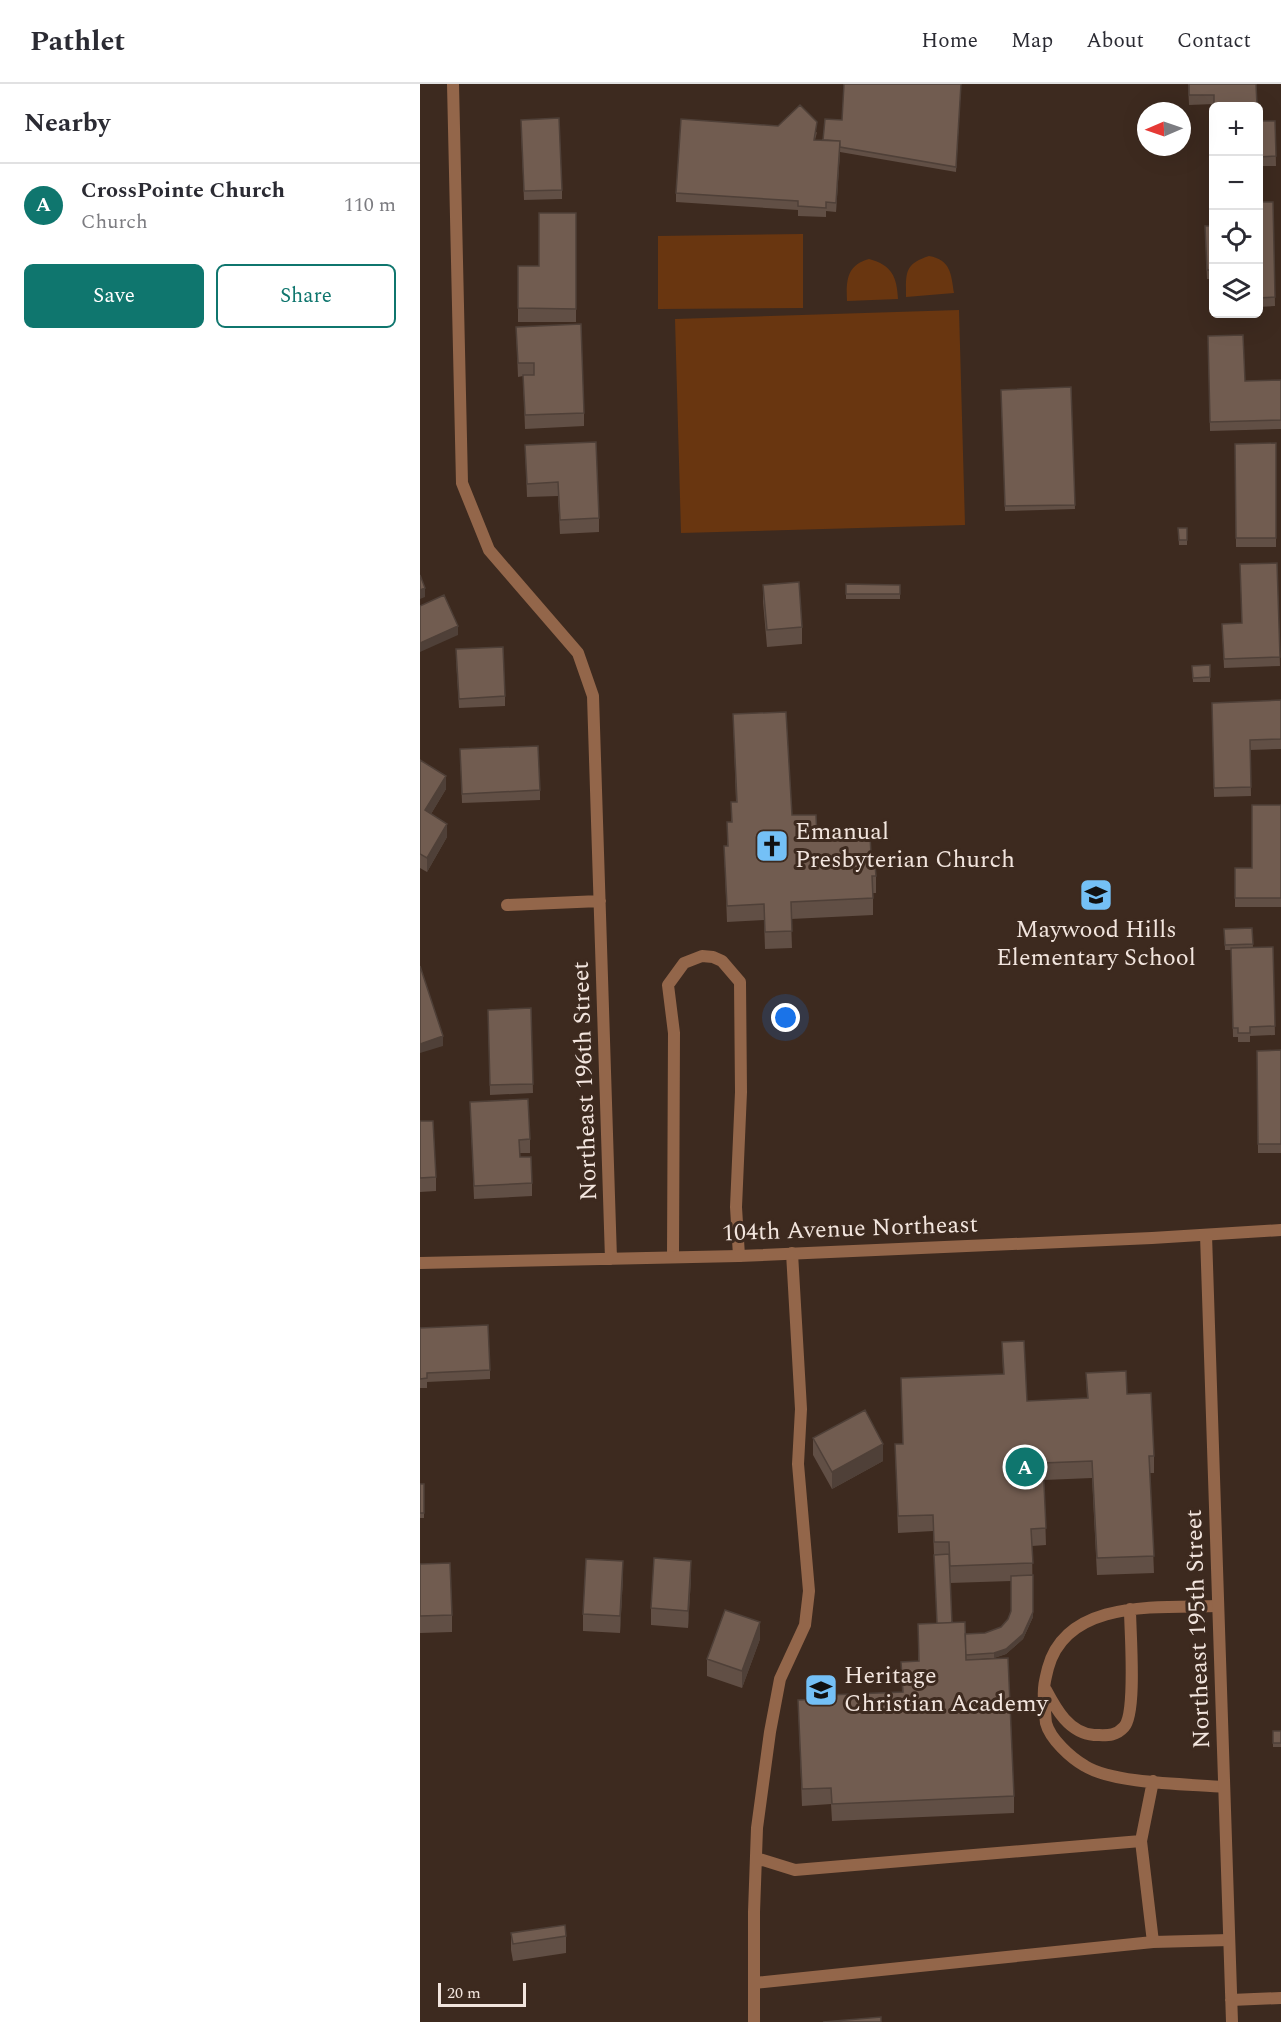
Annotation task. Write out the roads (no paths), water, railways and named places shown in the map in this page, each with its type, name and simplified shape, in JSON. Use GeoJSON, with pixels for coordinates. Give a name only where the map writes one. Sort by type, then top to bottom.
{"type":"FeatureCollection","features":[{"type":"Feature","properties":{"kind":"street","name":"Northeast 196th Street"},"geometry":{"type":"LineString","coordinates":[[453,84],[462,483],[489,550],[578,653],[593,696],[611,1259]]}},
{"type":"Feature","properties":{"kind":"street"},"geometry":{"type":"LineString","coordinates":[[507,904],[600,901]]}},
{"type":"Feature","properties":{"kind":"street"},"geometry":{"type":"LineString","coordinates":[[673,1256],[674,1033],[668,985],[684,963],[702,956],[713,957],[722,962],[740,982],[741,1092],[736,1207],[739,1256]]}},
{"type":"Feature","properties":{"kind":"street","name":"104th Avenue Northeast"},"geometry":{"type":"LineString","coordinates":[[420,1263],[739,1256],[1281,1230]]}},
{"type":"Feature","properties":{"kind":"street","name":"Northeast 195th Street"},"geometry":{"type":"LineString","coordinates":[[1206,1235],[1232,2022]]}},
{"type":"Feature","properties":{"kind":"street"},"geometry":{"type":"LineString","coordinates":[[754,2022],[756,1858],[770,1732],[780,1679],[805,1625],[809,1591],[798,1464],[801,1409],[792,1253]]}},
{"type":"Feature","properties":{"kind":"street"},"geometry":{"type":"LineString","coordinates":[[1218,1606],[1130,1609],[1093,1618],[1068,1634],[1052,1653],[1043,1686],[1047,1725],[1064,1751],[1086,1768],[1125,1779],[1224,1787]]}},
{"type":"Feature","properties":{"kind":"street"},"geometry":{"type":"LineString","coordinates":[[1043,1686],[1059,1714],[1068,1723],[1089,1734],[1112,1736],[1125,1726],[1132,1704],[1130,1609]]}},
{"type":"Feature","properties":{"kind":"street"},"geometry":{"type":"LineString","coordinates":[[1153,1781],[1141,1841],[1153,1942]]}},
{"type":"Feature","properties":{"kind":"street"},"geometry":{"type":"LineString","coordinates":[[756,1858],[795,1870],[1141,1841]]}},
{"type":"Feature","properties":{"kind":"street"},"geometry":{"type":"LineString","coordinates":[[754,1983],[1153,1942],[1229,1940]]}},
{"type":"Feature","properties":{"kind":"street"},"geometry":{"type":"LineString","coordinates":[[1231,2000],[1281,1998]]}},
{"type":"Feature","properties":{"kind":"place","name":"Emanual Presbyterian Church"},"geometry":{"type":"Point","coordinates":[772,846]}},
{"type":"Feature","properties":{"kind":"place","name":"Maywood Hills Elementary School"},"geometry":{"type":"Point","coordinates":[1096,895]}},
{"type":"Feature","properties":{"kind":"place","name":"CrossPointe Church"},"geometry":{"type":"Point","coordinates":[1025,1467]}},
{"type":"Feature","properties":{"kind":"place","name":"Heritage Christian Academy"},"geometry":{"type":"Point","coordinates":[821,1690]}}]}
